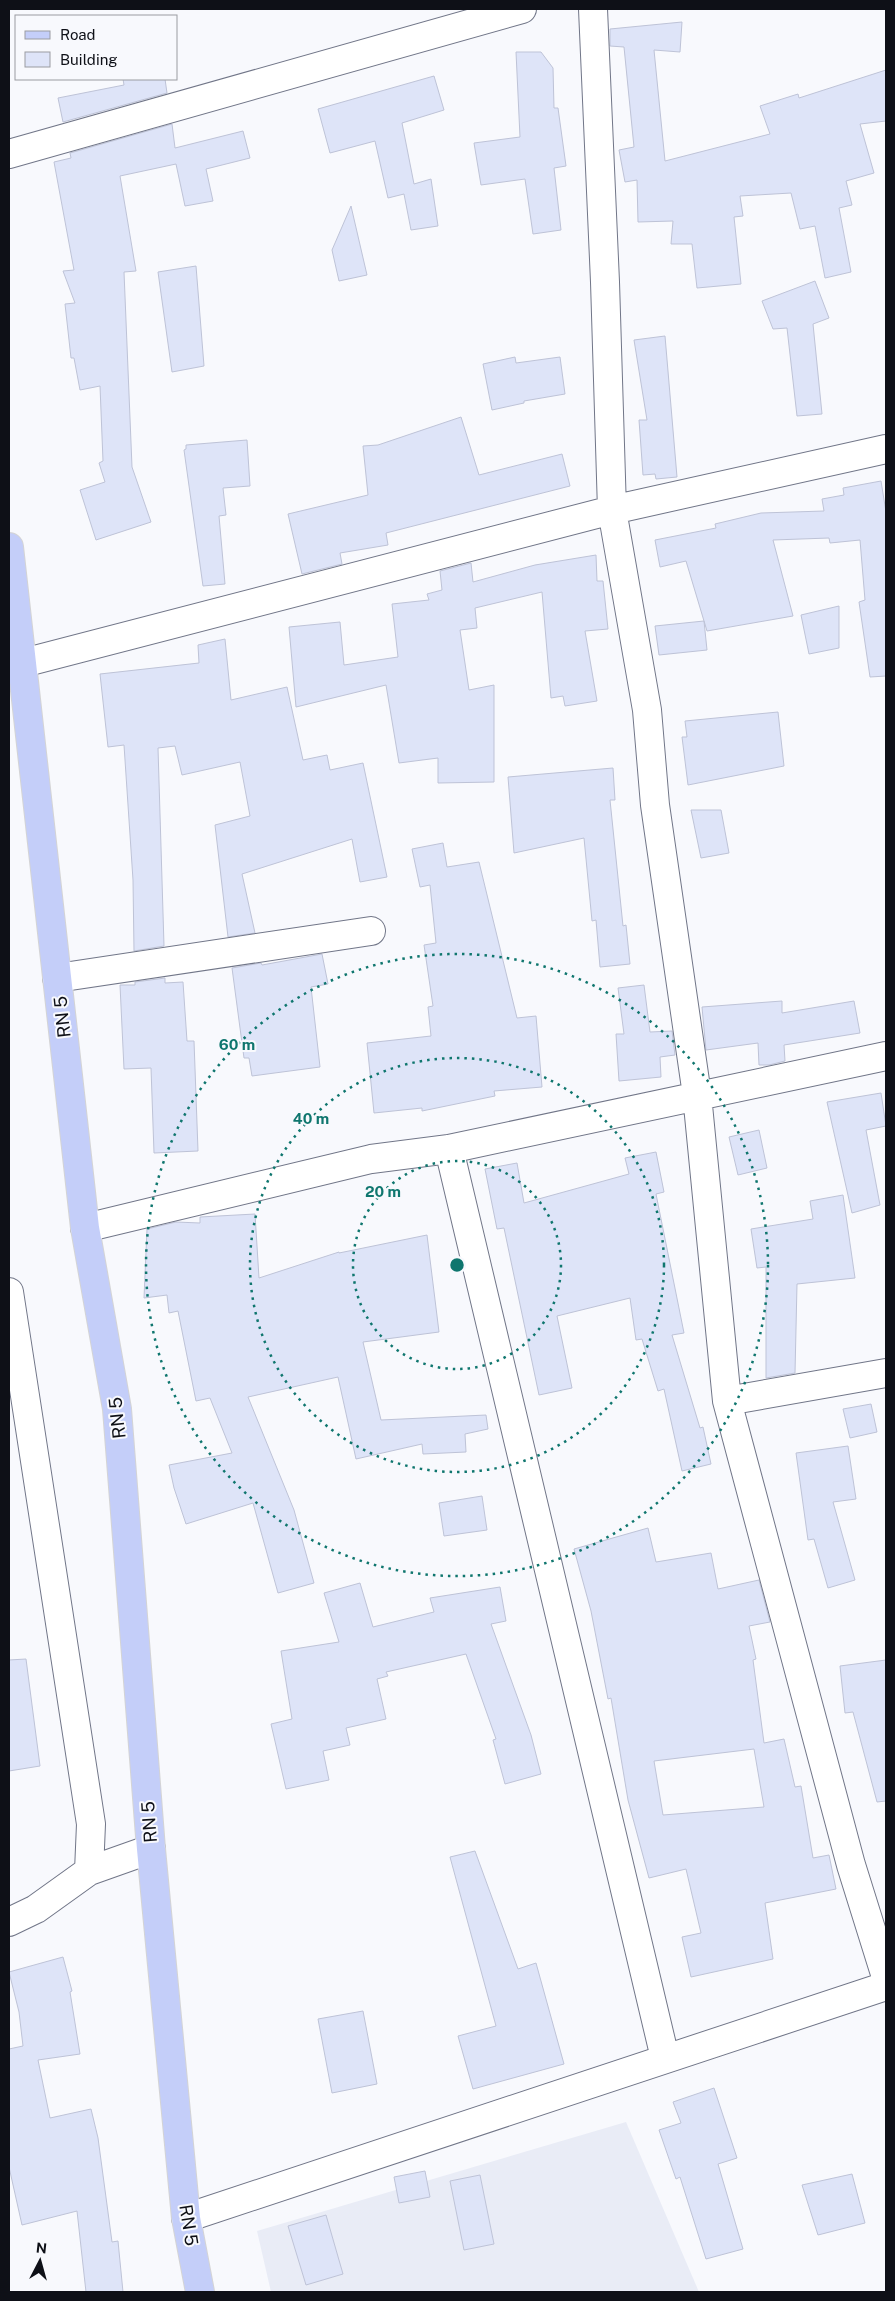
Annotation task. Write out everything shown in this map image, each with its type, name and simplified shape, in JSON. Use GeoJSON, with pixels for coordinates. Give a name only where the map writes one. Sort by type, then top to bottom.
{"type":"FeatureCollection","features":[{"type":"Feature","properties":{"kind":"main road","name":"RN 5"},"geometry":{"type":"LineString","coordinates":[[9,547],[86,1228],[117,1409],[151,1849],[186,2218],[200,2292]]}},
{"type":"Feature","properties":{"kind":"street"},"geometry":{"type":"LineString","coordinates":[[9,154],[522,9]]}},
{"type":"Feature","properties":{"kind":"street"},"geometry":{"type":"LineString","coordinates":[[593,9],[605,272],[612,510],[647,710],[655,805],[697,1095],[727,1400],[851,1865],[886,1977]]}},
{"type":"Feature","properties":{"kind":"street"},"geometry":{"type":"LineString","coordinates":[[23,663],[612,510],[886,449]]}},
{"type":"Feature","properties":{"kind":"street"},"geometry":{"type":"LineString","coordinates":[[57,978],[371,931]]}},
{"type":"Feature","properties":{"kind":"street"},"geometry":{"type":"LineString","coordinates":[[86,1228],[371,1159],[449,1149],[886,1056]]}},
{"type":"Feature","properties":{"kind":"street"},"geometry":{"type":"LineString","coordinates":[[449,1149],[665,2058]]}},
{"type":"Feature","properties":{"kind":"street"},"geometry":{"type":"LineString","coordinates":[[9,1292],[91,1824],[89,1871]]}},
{"type":"Feature","properties":{"kind":"street"},"geometry":{"type":"LineString","coordinates":[[727,1400],[886,1373]]}},
{"type":"Feature","properties":{"kind":"street"},"geometry":{"type":"LineString","coordinates":[[9,1922],[36,1909],[89,1871],[151,1849]]}},
{"type":"Feature","properties":{"kind":"street"},"geometry":{"type":"LineString","coordinates":[[186,2218],[886,1986]]}},
{"type":"Feature","properties":{"kind":"shaded area"},"geometry":{"type":"Polygon","coordinates":[[[626,2122],[699,2292],[271,2292],[257,2231],[626,2122]]]}},
{"type":"Feature","properties":{"kind":"building"},"geometry":{"type":"Polygon","coordinates":[[[682,22],[680,52],[654,50],[665,161],[770,134],[760,106],[798,94],[799,98],[886,70],[886,121],[860,124],[874,173],[846,181],[852,205],[839,208],[851,272],[825,278],[815,226],[800,229],[791,193],[740,196],[743,216],[734,217],[741,284],[697,288],[692,244],[671,244],[673,221],[638,222],[637,180],[625,182],[619,150],[634,147],[624,47],[610,46],[610,29],[682,22]]]}},
{"type":"Feature","properties":{"kind":"building"},"geometry":{"type":"Polygon","coordinates":[[[516,52],[541,52],[553,68],[554,108],[558,108],[566,166],[554,168],[561,230],[533,234],[525,179],[481,185],[474,143],[520,137],[516,52]]]}},
{"type":"Feature","properties":{"kind":"building"},"geometry":{"type":"Polygon","coordinates":[[[434,76],[444,110],[402,123],[414,184],[431,179],[438,226],[411,230],[404,194],[388,198],[375,141],[330,153],[318,109],[434,76]]]}},
{"type":"Feature","properties":{"kind":"building"},"geometry":{"type":"Polygon","coordinates":[[[123,80],[165,80],[167,93],[63,122],[58,98],[124,85],[123,80]]]}},
{"type":"Feature","properties":{"kind":"building"},"geometry":{"type":"Polygon","coordinates":[[[172,124],[175,148],[243,131],[250,158],[206,169],[213,201],[185,206],[176,164],[120,176],[136,271],[124,272],[132,467],[151,522],[96,540],[80,490],[105,482],[99,463],[103,461],[100,386],[80,390],[74,358],[71,358],[65,304],[75,303],[63,271],[74,270],[54,162],[71,158],[70,153],[172,124]]]}},
{"type":"Feature","properties":{"kind":"building"},"geometry":{"type":"Polygon","coordinates":[[[351,206],[367,275],[339,281],[332,250],[351,206]]]}},
{"type":"Feature","properties":{"kind":"building"},"geometry":{"type":"Polygon","coordinates":[[[196,266],[204,366],[172,372],[158,272],[196,266]]]}},
{"type":"Feature","properties":{"kind":"building"},"geometry":{"type":"Polygon","coordinates":[[[815,281],[829,318],[813,324],[822,414],[797,416],[787,328],[773,329],[762,301],[815,281]]]}},
{"type":"Feature","properties":{"kind":"building"},"geometry":{"type":"Polygon","coordinates":[[[665,336],[677,477],[656,479],[655,474],[643,475],[639,420],[647,420],[634,340],[665,336]]]}},
{"type":"Feature","properties":{"kind":"building"},"geometry":{"type":"Polygon","coordinates":[[[515,357],[516,363],[560,357],[565,394],[524,401],[524,403],[492,410],[483,364],[515,357]]]}},
{"type":"Feature","properties":{"kind":"building"},"geometry":{"type":"Polygon","coordinates":[[[461,417],[479,475],[562,454],[570,486],[386,533],[388,545],[340,553],[342,564],[302,574],[288,514],[368,495],[363,446],[378,445],[461,417]]]}},
{"type":"Feature","properties":{"kind":"building"},"geometry":{"type":"Polygon","coordinates":[[[247,440],[250,486],[223,488],[226,515],[219,516],[225,584],[203,586],[184,450],[186,445],[247,440]]]}},
{"type":"Feature","properties":{"kind":"building"},"geometry":{"type":"Polygon","coordinates":[[[881,481],[886,512],[886,676],[870,677],[859,602],[865,600],[860,540],[830,543],[829,538],[773,540],[793,616],[707,631],[686,561],[660,567],[655,540],[716,528],[715,524],[761,513],[824,511],[822,499],[844,495],[843,488],[881,481]]]}},
{"type":"Feature","properties":{"kind":"building"},"geometry":{"type":"Polygon","coordinates":[[[596,555],[597,581],[603,581],[608,629],[585,631],[597,701],[565,706],[563,696],[551,698],[542,592],[475,608],[477,628],[460,630],[469,690],[494,685],[494,782],[438,783],[438,758],[399,763],[386,685],[296,707],[289,627],[340,622],[344,665],[398,657],[392,604],[429,600],[427,594],[442,590],[440,571],[471,563],[473,582],[535,565],[596,555]]]}},
{"type":"Feature","properties":{"kind":"building"},"geometry":{"type":"Polygon","coordinates":[[[839,606],[839,648],[809,654],[801,615],[839,606]]]}},
{"type":"Feature","properties":{"kind":"building"},"geometry":{"type":"Polygon","coordinates":[[[704,621],[707,650],[659,655],[655,626],[704,621]]]}},
{"type":"Feature","properties":{"kind":"building"},"geometry":{"type":"Polygon","coordinates":[[[225,639],[231,700],[287,687],[303,760],[327,755],[330,770],[363,763],[387,877],[360,882],[352,839],[242,874],[255,933],[228,937],[215,825],[250,816],[240,762],[182,775],[175,746],[158,748],[164,946],[134,951],[133,880],[124,745],[108,747],[100,674],[199,663],[198,645],[225,639]]]}},
{"type":"Feature","properties":{"kind":"building"},"geometry":{"type":"Polygon","coordinates":[[[778,712],[784,766],[688,785],[682,737],[687,737],[685,721],[778,712]]]}},
{"type":"Feature","properties":{"kind":"building"},"geometry":{"type":"Polygon","coordinates":[[[613,768],[615,800],[610,800],[623,926],[626,925],[630,964],[600,967],[596,920],[592,921],[584,838],[514,853],[508,777],[613,768]]]}},
{"type":"Feature","properties":{"kind":"building"},"geometry":{"type":"Polygon","coordinates":[[[691,810],[721,810],[729,853],[701,858],[691,810]]]}},
{"type":"Feature","properties":{"kind":"building"},"geometry":{"type":"Polygon","coordinates":[[[443,843],[447,867],[479,862],[517,1018],[536,1016],[542,1087],[494,1091],[495,1096],[422,1111],[422,1108],[374,1113],[367,1043],[431,1036],[428,1007],[433,1006],[424,945],[436,943],[430,885],[420,887],[412,849],[443,843]]]}},
{"type":"Feature","properties":{"kind":"building"},"geometry":{"type":"Polygon","coordinates":[[[322,954],[328,984],[311,987],[320,1067],[252,1076],[249,1058],[244,1058],[232,968],[261,963],[262,965],[322,954]]]}},
{"type":"Feature","properties":{"kind":"building"},"geometry":{"type":"Polygon","coordinates":[[[165,978],[165,983],[183,982],[187,1041],[194,1041],[198,1151],[154,1153],[151,1068],[124,1069],[120,985],[135,985],[135,982],[165,978]]]}},
{"type":"Feature","properties":{"kind":"building"},"geometry":{"type":"Polygon","coordinates":[[[644,985],[650,1032],[672,1031],[675,1055],[660,1057],[661,1077],[619,1081],[616,1034],[624,1034],[618,988],[644,985]]]}},
{"type":"Feature","properties":{"kind":"building"},"geometry":{"type":"Polygon","coordinates":[[[782,1001],[782,1013],[854,1001],[860,1033],[784,1045],[785,1061],[769,1065],[759,1065],[758,1043],[706,1050],[702,1007],[782,1001]]]}},
{"type":"Feature","properties":{"kind":"building"},"geometry":{"type":"Polygon","coordinates":[[[881,1093],[886,1126],[866,1130],[880,1205],[852,1213],[827,1102],[881,1093]]]}},
{"type":"Feature","properties":{"kind":"building"},"geometry":{"type":"Polygon","coordinates":[[[759,1130],[767,1168],[738,1175],[729,1137],[759,1130]]]}},
{"type":"Feature","properties":{"kind":"building"},"geometry":{"type":"Polygon","coordinates":[[[656,1152],[664,1192],[656,1194],[684,1333],[672,1335],[700,1428],[703,1427],[711,1464],[682,1471],[664,1389],[658,1391],[642,1339],[636,1340],[630,1298],[557,1316],[572,1388],[539,1395],[504,1228],[497,1229],[485,1169],[517,1163],[524,1203],[629,1174],[625,1158],[656,1152]]]}},
{"type":"Feature","properties":{"kind":"building"},"geometry":{"type":"Polygon","coordinates":[[[843,1195],[855,1278],[797,1284],[795,1373],[766,1378],[766,1267],[757,1268],[751,1229],[813,1219],[810,1201],[843,1195]]]}},
{"type":"Feature","properties":{"kind":"building"},"geometry":{"type":"Polygon","coordinates":[[[255,1214],[259,1278],[339,1252],[427,1235],[439,1332],[363,1342],[381,1420],[486,1415],[488,1429],[465,1434],[466,1452],[423,1454],[422,1444],[356,1459],[338,1377],[248,1397],[294,1510],[314,1583],[278,1593],[253,1503],[186,1524],[174,1488],[169,1465],[232,1453],[210,1398],[196,1401],[178,1311],[169,1313],[167,1295],[144,1298],[147,1229],[176,1222],[200,1223],[200,1217],[255,1214]]]}},
{"type":"Feature","properties":{"kind":"building"},"geometry":{"type":"Polygon","coordinates":[[[871,1404],[877,1432],[850,1438],[843,1409],[871,1404]]]}},
{"type":"Feature","properties":{"kind":"building"},"geometry":{"type":"Polygon","coordinates":[[[848,1446],[856,1499],[833,1502],[855,1580],[828,1588],[814,1539],[808,1540],[796,1453],[848,1446]]]}},
{"type":"Feature","properties":{"kind":"building"},"geometry":{"type":"Polygon","coordinates":[[[482,1496],[487,1530],[444,1536],[439,1503],[482,1496]]]}},
{"type":"Feature","properties":{"kind":"building"},"geometry":{"type":"Polygon","coordinates":[[[648,1528],[656,1562],[711,1553],[718,1589],[759,1580],[770,1622],[749,1626],[756,1659],[753,1660],[764,1743],[784,1739],[795,1787],[801,1786],[813,1858],[829,1855],[836,1889],[765,1903],[773,1959],[691,1977],[682,1937],[701,1933],[686,1869],[649,1878],[628,1800],[611,1698],[608,1699],[591,1611],[574,1549],[648,1528]],[[754,1749],[654,1761],[663,1815],[764,1807],[754,1749]]]}},
{"type":"Feature","properties":{"kind":"building"},"geometry":{"type":"Polygon","coordinates":[[[360,1583],[373,1627],[434,1612],[430,1598],[500,1587],[506,1621],[491,1624],[531,1735],[541,1774],[505,1784],[493,1740],[496,1739],[466,1654],[386,1672],[388,1676],[377,1679],[386,1719],[346,1728],[350,1745],[323,1751],[329,1780],[286,1789],[271,1724],[292,1719],[281,1651],[339,1642],[324,1593],[360,1583]]]}},
{"type":"Feature","properties":{"kind":"building"},"geometry":{"type":"Polygon","coordinates":[[[26,1659],[40,1766],[9,1771],[9,1660],[26,1659]]]}},
{"type":"Feature","properties":{"kind":"building"},"geometry":{"type":"Polygon","coordinates":[[[886,1660],[886,1801],[877,1802],[853,1712],[845,1713],[840,1666],[886,1660]]]}},
{"type":"Feature","properties":{"kind":"building"},"geometry":{"type":"Polygon","coordinates":[[[475,1851],[518,1969],[536,1963],[564,2064],[473,2089],[458,2036],[496,2026],[450,1857],[475,1851]]]}},
{"type":"Feature","properties":{"kind":"building"},"geometry":{"type":"Polygon","coordinates":[[[63,1957],[72,1991],[70,1992],[80,2054],[38,2060],[50,2118],[91,2109],[98,2138],[112,2242],[118,2241],[123,2292],[86,2292],[77,2211],[22,2225],[9,2167],[9,2049],[23,2046],[19,2012],[9,1972],[63,1957]]]}},
{"type":"Feature","properties":{"kind":"building"},"geometry":{"type":"Polygon","coordinates":[[[363,2011],[377,2084],[332,2093],[318,2019],[363,2011]]]}},
{"type":"Feature","properties":{"kind":"building"},"geometry":{"type":"Polygon","coordinates":[[[714,2088],[737,2158],[718,2164],[743,2249],[706,2259],[680,2177],[676,2179],[659,2130],[681,2123],[673,2102],[714,2088]]]}},
{"type":"Feature","properties":{"kind":"building"},"geometry":{"type":"Polygon","coordinates":[[[425,2171],[430,2197],[399,2203],[394,2177],[425,2171]]]}},
{"type":"Feature","properties":{"kind":"building"},"geometry":{"type":"Polygon","coordinates":[[[852,2174],[865,2223],[818,2235],[802,2185],[852,2174]]]}},
{"type":"Feature","properties":{"kind":"building"},"geometry":{"type":"Polygon","coordinates":[[[480,2175],[494,2244],[464,2250],[450,2181],[480,2175]]]}},
{"type":"Feature","properties":{"kind":"building"},"geometry":{"type":"Polygon","coordinates":[[[326,2215],[343,2274],[306,2285],[288,2226],[326,2215]]]}}]}
